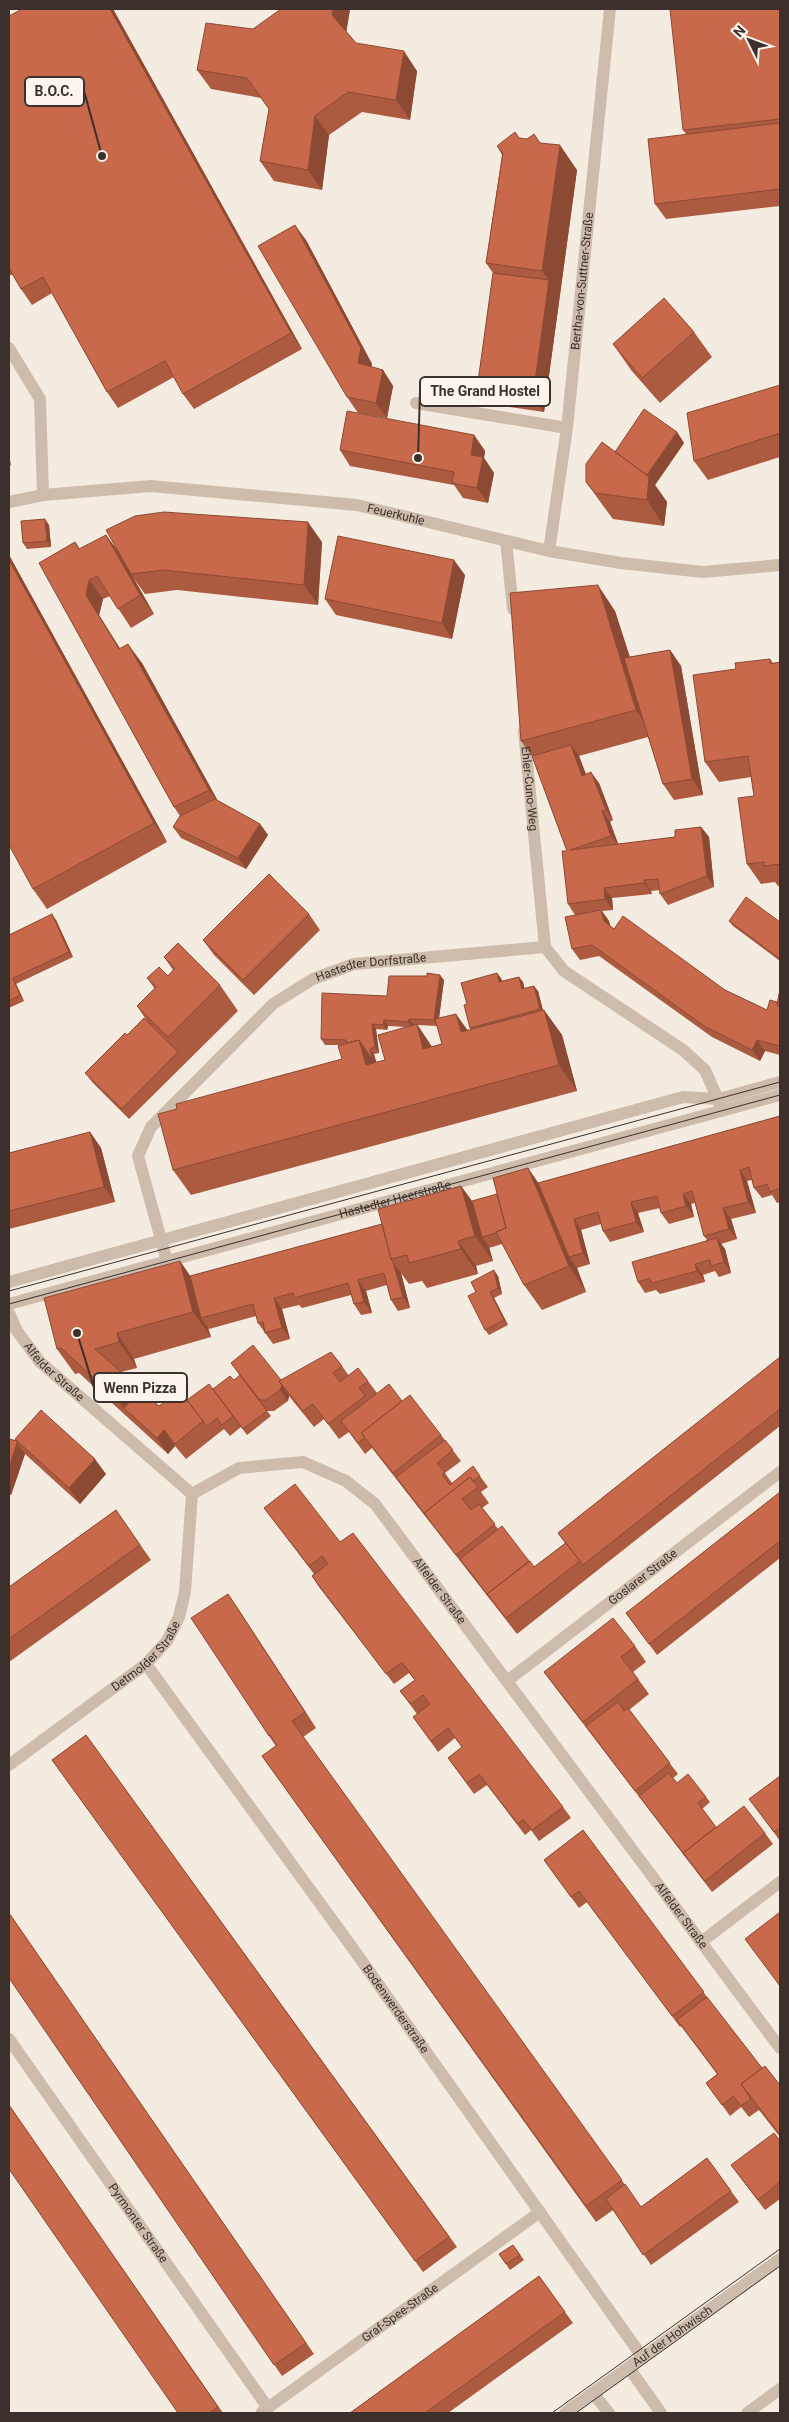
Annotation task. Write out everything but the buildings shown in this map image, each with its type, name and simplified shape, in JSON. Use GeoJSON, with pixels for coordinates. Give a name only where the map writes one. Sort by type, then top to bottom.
{"type":"FeatureCollection","features":[{"type":"Feature","properties":{"kind":"street","name":"Bertha-von-Suttner-Straße"},"geometry":{"type":"LineString","coordinates":[[549,551],[567,428],[610,9]]}},
{"type":"Feature","properties":{"kind":"street"},"geometry":{"type":"LineString","coordinates":[[9,348],[40,399],[43,495]]}},
{"type":"Feature","properties":{"kind":"street"},"geometry":{"type":"LineString","coordinates":[[416,403],[567,428]]}},
{"type":"Feature","properties":{"kind":"street","name":"Feuerkuhle"},"geometry":{"type":"LineString","coordinates":[[9,502],[43,495],[151,486],[357,506],[549,551],[621,563],[703,572],[780,565]]}},
{"type":"Feature","properties":{"kind":"street"},"geometry":{"type":"LineString","coordinates":[[506,541],[514,620]]}},
{"type":"Feature","properties":{"kind":"street","name":"Ehler-Cuno-Weg"},"geometry":{"type":"LineString","coordinates":[[523,719],[545,947]]}},
{"type":"Feature","properties":{"kind":"street"},"geometry":{"type":"LineString","coordinates":[[545,947],[564,971],[683,1050],[705,1070],[720,1105]]}},
{"type":"Feature","properties":{"kind":"street","name":"Hastedter Dorfstraße"},"geometry":{"type":"LineString","coordinates":[[168,1261],[138,1156],[151,1127],[273,1004],[313,979],[354,964],[545,947]]}},
{"type":"Feature","properties":{"kind":"street","name":"Hastedter Heerstraße"},"geometry":{"type":"LineString","coordinates":[[9,1304],[720,1105],[780,1082]]}},
{"type":"Feature","properties":{"kind":"street","name":"Hastedter Heerstraße"},"geometry":{"type":"LineString","coordinates":[[9,1282],[683,1096],[720,1105],[780,1095]]}},
{"type":"Feature","properties":{"kind":"street","name":"Alfelder Straße"},"geometry":{"type":"LineString","coordinates":[[9,1313],[13,1335],[40,1362],[192,1494],[239,1468],[302,1462],[346,1482],[375,1504],[780,2048]]}},
{"type":"Feature","properties":{"kind":"street","name":"Goslarer Straße"},"geometry":{"type":"LineString","coordinates":[[506,1681],[780,1472]]}},
{"type":"Feature","properties":{"kind":"street","name":"Detmolder Straße"},"geometry":{"type":"LineString","coordinates":[[9,1765],[146,1664],[166,1641],[179,1617],[185,1592],[192,1494]]}},
{"type":"Feature","properties":{"kind":"street","name":"Bodenwerderstraße"},"geometry":{"type":"LineString","coordinates":[[146,1664],[643,2358]]}},
{"type":"Feature","properties":{"kind":"street"},"geometry":{"type":"LineString","coordinates":[[701,1942],[780,1882]]}},
{"type":"Feature","properties":{"kind":"street","name":"Pyrmonter Straße"},"geometry":{"type":"LineString","coordinates":[[9,2039],[264,2411]]}},
{"type":"Feature","properties":{"kind":"street","name":"Graf-Spee-Straße"},"geometry":{"type":"LineString","coordinates":[[264,2411],[540,2212]]}},
{"type":"Feature","properties":{"kind":"street","name":"Auf der Hohwisch"},"geometry":{"type":"LineString","coordinates":[[565,2413],[780,2259]]}},
{"type":"Feature","properties":{"kind":"street"},"geometry":{"type":"LineString","coordinates":[[629,2368],[661,2413]]}},
{"type":"Feature","properties":{"kind":"street"},"geometry":{"type":"LineString","coordinates":[[747,2413],[780,2389]]}},
{"type":"Feature","properties":{"kind":"street"},"geometry":{"type":"LineString","coordinates":[[594,2392],[609,2413]]}},
{"type":"Feature","properties":{"kind":"tram line"},"geometry":{"type":"LineString","coordinates":[[9,1291],[780,1082]]}},
{"type":"Feature","properties":{"kind":"tram line"},"geometry":{"type":"LineString","coordinates":[[9,1304],[780,1095]]}},
{"type":"Feature","properties":{"kind":"tram line"},"geometry":{"type":"LineString","coordinates":[[552,2413],[780,2249]]}},
{"type":"Feature","properties":{"kind":"tram line"},"geometry":{"type":"LineString","coordinates":[[576,2413],[780,2266]]}},
{"type":"Feature","properties":{"kind":"place","name":"B.O.C."},"geometry":{"type":"Point","coordinates":[102,156]}},
{"type":"Feature","properties":{"kind":"place","name":"The Grand Hostel"},"geometry":{"type":"Point","coordinates":[418,458]}},
{"type":"Feature","properties":{"kind":"place","name":"Wenn Pizza"},"geometry":{"type":"Point","coordinates":[77,1333]}}]}
